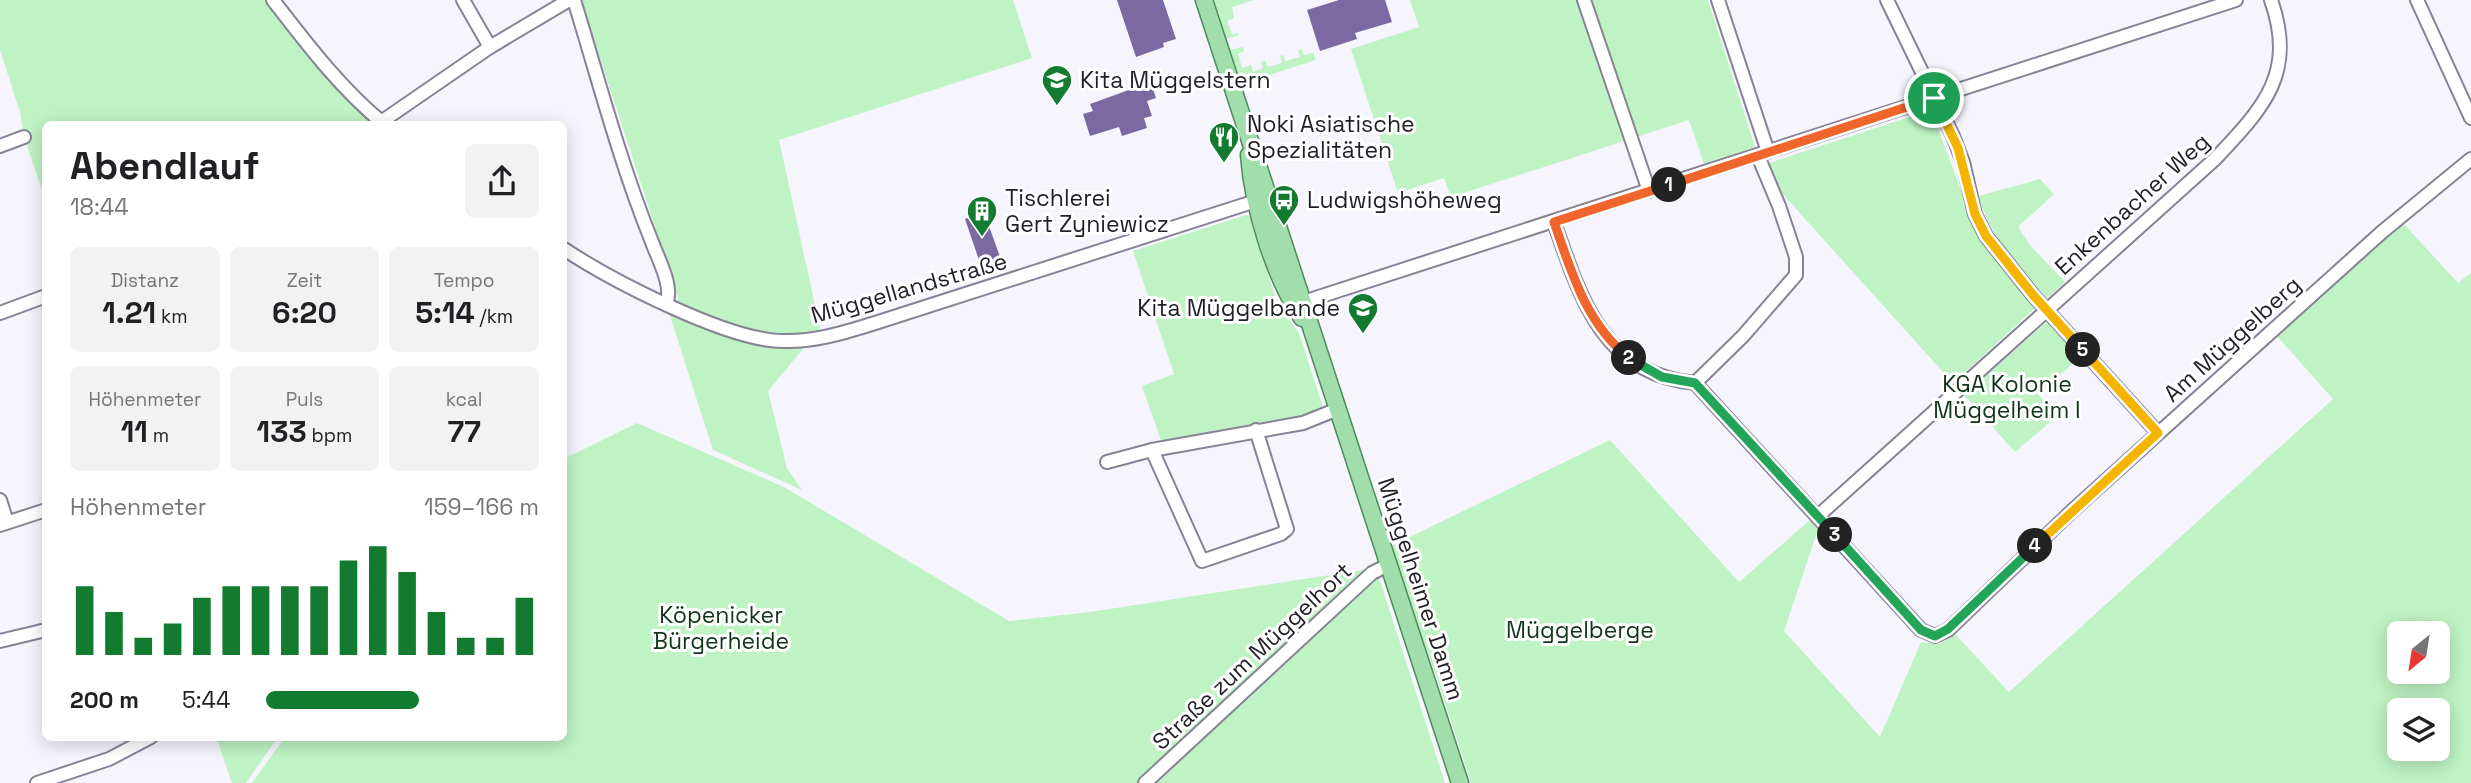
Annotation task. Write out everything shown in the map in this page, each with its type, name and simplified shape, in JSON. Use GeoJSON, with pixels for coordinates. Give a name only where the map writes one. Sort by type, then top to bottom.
{"type":"FeatureCollection","features":[{"type":"Feature","properties":{"kind":"main road","name":"Müggelheimer Damm"},"geometry":{"type":"LineString","coordinates":[[1204,0],[1248,138],[1262,199],[1298,304],[1314,336],[1460,783]]}},
{"type":"Feature","properties":{"kind":"street"},"geometry":{"type":"LineString","coordinates":[[273,0],[333,74],[380,121]]}},
{"type":"Feature","properties":{"kind":"street"},"geometry":{"type":"LineString","coordinates":[[463,0],[490,47]]}},
{"type":"Feature","properties":{"kind":"street"},"geometry":{"type":"LineString","coordinates":[[385,121],[490,47],[571,0],[632,188],[665,279],[670,297],[666,304]]}},
{"type":"Feature","properties":{"kind":"street"},"geometry":{"type":"LineString","coordinates":[[1584,0],[1649,191]]}},
{"type":"Feature","properties":{"kind":"street"},"geometry":{"type":"LineString","coordinates":[[1695,383],[1743,336],[1796,275],[1796,257],[1718,0]]}},
{"type":"Feature","properties":{"kind":"street"},"geometry":{"type":"LineString","coordinates":[[1887,0],[1958,148],[1979,224],[2047,310],[2158,433]]}},
{"type":"Feature","properties":{"kind":"street"},"geometry":{"type":"LineString","coordinates":[[1298,304],[2236,0]]}},
{"type":"Feature","properties":{"kind":"street","name":"Enkenbacher Weg"},"geometry":{"type":"LineString","coordinates":[[1818,516],[2215,159],[2252,117],[2275,82],[2280,65],[2281,41],[2271,0]]}},
{"type":"Feature","properties":{"kind":"street"},"geometry":{"type":"LineString","coordinates":[[2417,0],[2471,118]]}},
{"type":"Feature","properties":{"kind":"street"},"geometry":{"type":"LineString","coordinates":[[0,146],[24,137]]}},
{"type":"Feature","properties":{"kind":"street","name":"Am Müggelberg"},"geometry":{"type":"LineString","coordinates":[[1818,516],[1921,630],[1931,636],[1938,635],[1948,629],[2071,512],[2382,232],[2471,159]]}},
{"type":"Feature","properties":{"kind":"street","name":"Müggellandstraße"},"geometry":{"type":"LineString","coordinates":[[567,255],[666,304],[733,332],[781,341],[829,337],[1262,199]]}},
{"type":"Feature","properties":{"kind":"street"},"geometry":{"type":"LineString","coordinates":[[1554,222],[1583,302],[1611,340],[1648,371],[1662,377],[1695,383],[1818,516]]}},
{"type":"Feature","properties":{"kind":"street"},"geometry":{"type":"LineString","coordinates":[[0,313],[42,297]]}},
{"type":"Feature","properties":{"kind":"street"},"geometry":{"type":"LineString","coordinates":[[1107,462],[1256,429],[1303,423],[1338,409]]}},
{"type":"Feature","properties":{"kind":"street"},"geometry":{"type":"LineString","coordinates":[[1152,450],[1202,561],[1282,534],[1287,529],[1256,429]]}},
{"type":"Feature","properties":{"kind":"street"},"geometry":{"type":"LineString","coordinates":[[0,500],[4,524],[42,511]]}},
{"type":"Feature","properties":{"kind":"street","name":"Straße zum Müggelhort"},"geometry":{"type":"LineString","coordinates":[[1146,783],[1372,573],[1390,564]]}},
{"type":"Feature","properties":{"kind":"street"},"geometry":{"type":"LineString","coordinates":[[0,641],[42,631]]}},
{"type":"Feature","properties":{"kind":"street"},"geometry":{"type":"LineString","coordinates":[[37,783],[121,754],[144,741]]}},
{"type":"Feature","properties":{"kind":"green space"},"geometry":{"type":"Polygon","coordinates":[[[0,0],[275,0],[376,121],[42,121],[42,190],[0,50],[0,0]]]}},
{"type":"Feature","properties":{"kind":"green space"},"geometry":{"type":"Polygon","coordinates":[[[581,0],[1013,0],[1032,58],[779,140],[820,328],[768,391],[787,468],[802,490],[713,450],[670,316],[678,297],[581,0]]]}},
{"type":"Feature","properties":{"kind":"green space"},"geometry":{"type":"Polygon","coordinates":[[[1214,0],[1253,0],[1232,7],[1234,18],[1227,21],[1232,34],[1239,35],[1226,39],[1214,0]]]}},
{"type":"Feature","properties":{"kind":"green space"},"geometry":{"type":"Polygon","coordinates":[[[1410,0],[1708,0],[1755,147],[1704,164],[1689,120],[1451,197],[1444,178],[1398,193],[1351,49],[1419,27],[1410,0]]]}},
{"type":"Feature","properties":{"kind":"green space"},"geometry":{"type":"Polygon","coordinates":[[[1243,47],[1244,51],[1238,54],[1242,68],[1251,65],[1253,72],[1263,68],[1261,62],[1265,61],[1268,67],[1282,63],[1280,56],[1283,55],[1286,61],[1300,57],[1298,50],[1302,49],[1304,55],[1313,53],[1316,60],[1260,78],[1240,81],[1230,50],[1243,47]]]}},
{"type":"Feature","properties":{"kind":"green space","name":"KGA Kolonie Müggelheim I"},"geometry":{"type":"Polygon","coordinates":[[[1931,110],[1979,238],[2035,308],[1953,383],[1779,190],[1766,164],[1931,110]]]}},
{"type":"Feature","properties":{"kind":"green space"},"geometry":{"type":"Polygon","coordinates":[[[2040,179],[2054,194],[2018,227],[2030,245],[2065,282],[2047,298],[1998,238],[1979,196],[2040,179]]]}},
{"type":"Feature","properties":{"kind":"green space"},"geometry":{"type":"Polygon","coordinates":[[[1249,216],[1278,305],[1299,333],[1323,407],[1311,415],[1285,421],[1162,443],[1142,386],[1174,374],[1133,251],[1249,216]]]}},
{"type":"Feature","properties":{"kind":"green space","name":"Müggelberge"},"geometry":{"type":"Polygon","coordinates":[[[2400,220],[2458,283],[2471,273],[2471,783],[1471,783],[1439,684],[1389,547],[1610,440],[1739,582],[1810,520],[1818,529],[1784,631],[1880,737],[1921,642],[1940,644],[1955,634],[2009,692],[2333,399],[2275,334],[2400,220]]]}},
{"type":"Feature","properties":{"kind":"green space","name":"KGA Kolonie Müggelheim I"},"geometry":{"type":"Polygon","coordinates":[[[2048,321],[2080,357],[2038,394],[2057,416],[2015,452],[1964,395],[2048,321]]]}},
{"type":"Feature","properties":{"kind":"green space","name":"Köpenicker Bürgerheide"},"geometry":{"type":"Polygon","coordinates":[[[637,423],[784,487],[1009,621],[1090,612],[1376,568],[1445,783],[252,783],[282,741],[567,741],[567,458],[637,423]]]}},
{"type":"Feature","properties":{"kind":"green space"},"geometry":{"type":"Polygon","coordinates":[[[217,741],[275,741],[246,783],[232,783],[217,741]]]}},
{"type":"Feature","properties":{"kind":"building"},"geometry":{"type":"Polygon","coordinates":[[[1117,0],[1163,0],[1176,39],[1163,43],[1164,47],[1136,57],[1117,0]]]}},
{"type":"Feature","properties":{"kind":"building"},"geometry":{"type":"Polygon","coordinates":[[[1339,0],[1385,0],[1392,22],[1355,33],[1357,39],[1320,51],[1307,10],[1339,0]]]}},
{"type":"Feature","properties":{"kind":"building"},"geometry":{"type":"Polygon","coordinates":[[[1151,82],[1156,98],[1147,101],[1152,116],[1144,118],[1147,128],[1122,136],[1119,127],[1090,136],[1083,114],[1093,111],[1090,104],[1151,82]]]}},
{"type":"Feature","properties":{"kind":"building","name":"Tischlerei Gert Zyniewicz"},"geometry":{"type":"Polygon","coordinates":[[[984,212],[1000,257],[980,263],[965,219],[984,212]]]}},
{"type":"Feature","properties":{"kind":"place","name":"Kita Müggelstern"},"geometry":{"type":"Point","coordinates":[1057,107]}},
{"type":"Feature","properties":{"kind":"place","name":"Noki Asiatische Spezialitäten"},"geometry":{"type":"Point","coordinates":[1224,164]}},
{"type":"Feature","properties":{"kind":"place","name":"Ludwigshöheweg"},"geometry":{"type":"Point","coordinates":[1284,227]}},
{"type":"Feature","properties":{"kind":"place","name":"Tischlerei Gert Zyniewicz"},"geometry":{"type":"Point","coordinates":[982,238]}},
{"type":"Feature","properties":{"kind":"place","name":"Kita Müggelbande"},"geometry":{"type":"Point","coordinates":[1363,335]}},
{"type":"Feature","properties":{"kind":"route"},"geometry":{"type":"LineString","coordinates":[[1934,98],[1958,148],[1975,214],[1986,236],[2033,295],[2158,433],[2000,578],[1998,584],[1948,629],[1935,636],[1921,630],[1695,383],[1662,377],[1648,371],[1620,351],[1601,329],[1579,294],[1554,222],[1934,98]]}}]}
